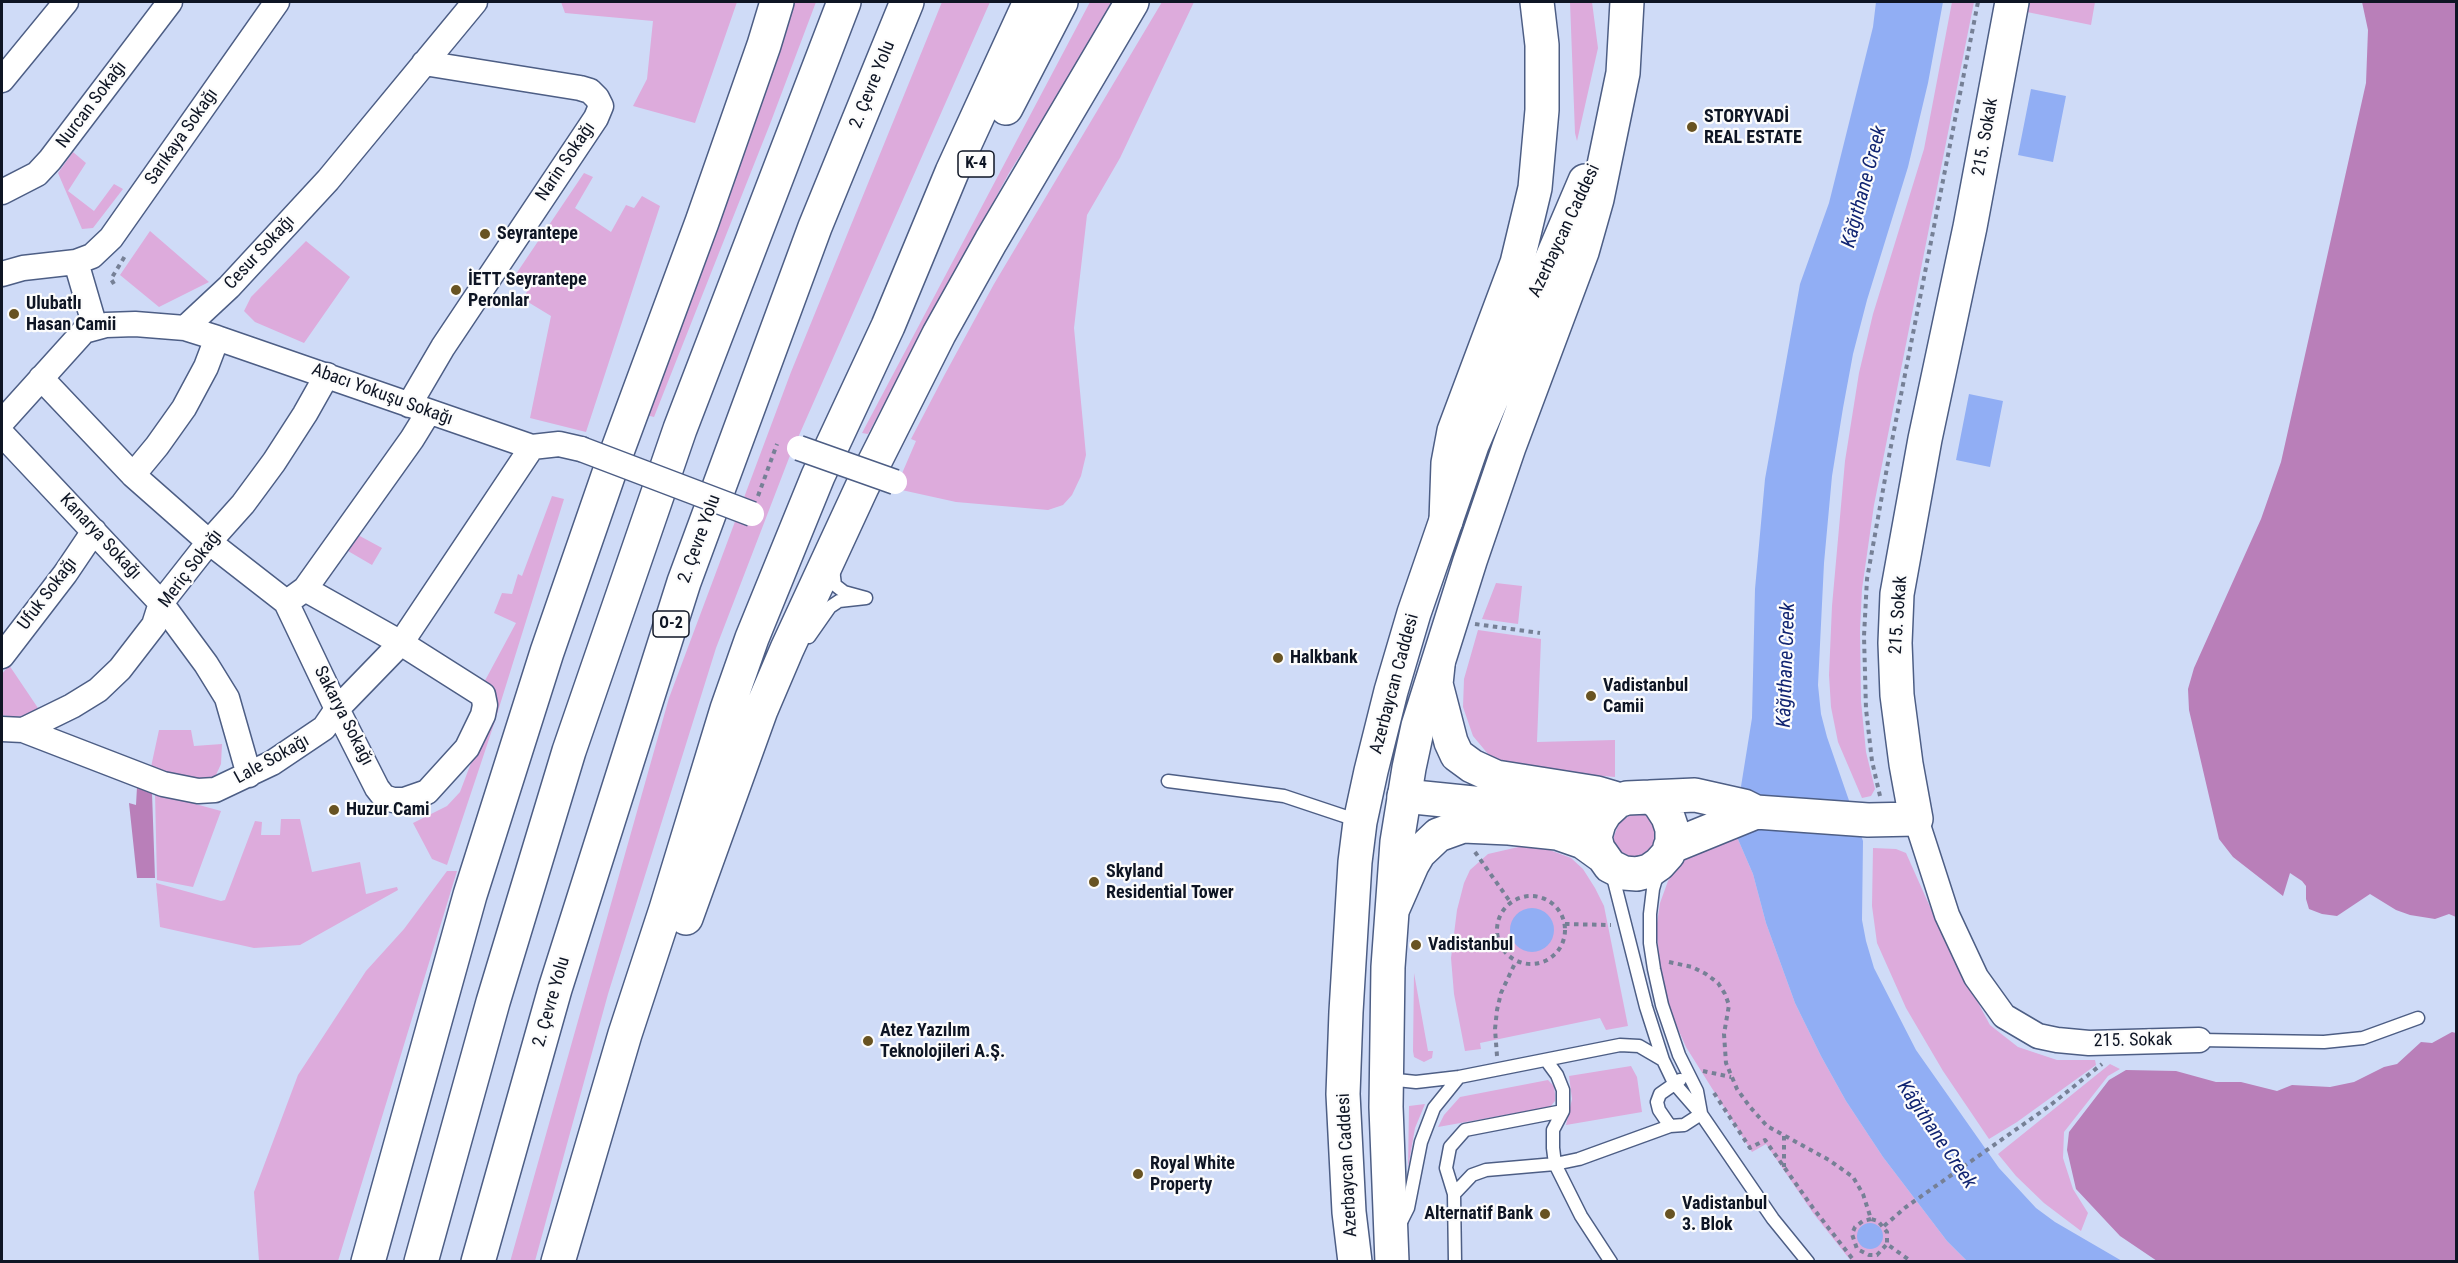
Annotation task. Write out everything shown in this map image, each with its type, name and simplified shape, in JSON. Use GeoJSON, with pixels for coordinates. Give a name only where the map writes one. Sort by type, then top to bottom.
{"type":"FeatureCollection","features":[{"type":"Feature","properties":{"kind":"main road"},"geometry":{"type":"LineString","coordinates":[[368,1262],[470,896],[547,652],[608,476],[710,200],[777,2]]}},
{"type":"Feature","properties":{"kind":"main road"},"geometry":{"type":"LineString","coordinates":[[422,1262],[528,881],[584,706],[680,429],[844,2]]}},
{"type":"Feature","properties":{"kind":"main road","name":"2. Çevre Yolu"},"geometry":{"type":"LineString","coordinates":[[478,1262],[558,979],[684,582],[815,227],[907,2]]}},
{"type":"Feature","properties":{"kind":"main road"},"geometry":{"type":"LineString","coordinates":[[559,1260],[625,1034],[727,709],[749,648],[809,497],[888,326],[952,172],[1030,2]]}},
{"type":"Feature","properties":{"kind":"main road","name":"K-4"},"geometry":{"type":"LineString","coordinates":[[888,326],[963,190],[1061,2]]}},
{"type":"Feature","properties":{"kind":"main road"},"geometry":{"type":"LineString","coordinates":[[582,1184],[609,1135],[638,1065],[667,972],[733,784],[782,659],[834,547],[939,334],[1132,2]]}},
{"type":"Feature","properties":{"kind":"main road"},"geometry":{"type":"LineString","coordinates":[[1446,521],[1448,463],[1454,431],[1516,263],[1535,188],[1542,110],[1542,45],[1537,2]]}},
{"type":"Feature","properties":{"kind":"main road"},"geometry":{"type":"LineString","coordinates":[[1608,143],[1623,73],[1627,2]]}},
{"type":"Feature","properties":{"kind":"main road","name":"215. Sokak"},"geometry":{"type":"LineString","coordinates":[[1894,820],[1882,694],[1880,642],[1882,593],[1910,438],[1997,2]]}},
{"type":"Feature","properties":{"kind":"main road","name":"215. Sokak"},"geometry":{"type":"LineString","coordinates":[[1894,820],[1905,764],[1897,695],[1895,643],[1898,594],[1925,439],[1970,227],[2012,2]]}},
{"type":"Feature","properties":{"kind":"main road","name":"Azerbaycan Caddesi"},"geometry":{"type":"LineString","coordinates":[[1355,1262],[1349,1212],[1343,1094],[1349,931],[1360,822],[1394,681],[1432,558],[1472,445],[1498,378],[1550,264],[1582,186],[1608,143]]}},
{"type":"Feature","properties":{"kind":"main road","name":"Azerbaycan Caddesi"},"geometry":{"type":"LineString","coordinates":[[1392,1251],[1386,1079],[1390,916],[1404,796],[1418,726],[1451,620],[1509,447],[1582,252],[1597,200],[1608,143]]}},
{"type":"Feature","properties":{"kind":"main road"},"geometry":{"type":"LineString","coordinates":[[1438,665],[1436,684],[1451,742],[1457,755],[1472,766],[1496,777],[1597,793],[1618,801]]}},
{"type":"Feature","properties":{"kind":"main road"},"geometry":{"type":"LineString","coordinates":[[1360,822],[1371,805],[1384,798],[1404,796],[1572,813],[1603,808],[1618,801],[1695,795],[1744,806],[1756,812],[1894,820]]}},
{"type":"Feature","properties":{"kind":"main road"},"geometry":{"type":"LineString","coordinates":[[1650,797],[1659,803],[1672,829],[1666,855]]}},
{"type":"Feature","properties":{"kind":"main road"},"geometry":{"type":"LineString","coordinates":[[1606,860],[1595,837],[1605,813],[1618,801]]}},
{"type":"Feature","properties":{"kind":"main road"},"geometry":{"type":"LineString","coordinates":[[1390,916],[1419,853],[1438,836],[1463,826],[1557,833],[1583,842],[1624,873],[1637,874],[1649,871],[1666,855],[1756,812]]}},
{"type":"Feature","properties":{"kind":"street"},"geometry":{"type":"LineString","coordinates":[[2,80],[66,2]]}},
{"type":"Feature","properties":{"kind":"street","name":"Nurcan Sokağı"},"geometry":{"type":"LineString","coordinates":[[2,192],[37,174],[50,160],[170,2]]}},
{"type":"Feature","properties":{"kind":"street","name":"Sarıkaya Sokağı"},"geometry":{"type":"LineString","coordinates":[[76,262],[92,256],[111,238],[278,2]]}},
{"type":"Feature","properties":{"kind":"street","name":"Cesur Sokağı"},"geometry":{"type":"LineString","coordinates":[[185,328],[230,287],[328,180],[424,63],[467,4]]}},
{"type":"Feature","properties":{"kind":"street","name":"Narin Sokağı"},"geometry":{"type":"LineString","coordinates":[[418,409],[443,347],[596,118],[601,106],[590,92],[580,88],[424,63]]}},
{"type":"Feature","properties":{"kind":"street"},"geometry":{"type":"LineString","coordinates":[[2,274],[23,268],[76,262],[95,327]]}},
{"type":"Feature","properties":{"kind":"street"},"geometry":{"type":"LineString","coordinates":[[2,422],[84,331],[95,327],[135,324],[185,328]]}},
{"type":"Feature","properties":{"kind":"street","name":"Abacı Yokuşu Sokağı"},"geometry":{"type":"LineString","coordinates":[[185,328],[531,447],[559,444],[581,449],[752,514]]}},
{"type":"Feature","properties":{"kind":"street"},"geometry":{"type":"LineString","coordinates":[[133,475],[184,408],[206,367],[217,338]]}},
{"type":"Feature","properties":{"kind":"street","name":"Meriç Sokağı"},"geometry":{"type":"LineString","coordinates":[[12,730],[72,706],[98,690],[120,669],[154,625],[161,603],[209,542],[243,504],[274,462],[327,375]]}},
{"type":"Feature","properties":{"kind":"street","name":"Sakarya Sokağı"},"geometry":{"type":"LineString","coordinates":[[41,378],[133,475],[209,542],[296,596],[401,643],[483,695],[485,705],[483,715],[467,747],[427,792],[404,800],[393,800],[384,797],[377,788],[337,709],[296,596]]}},
{"type":"Feature","properties":{"kind":"street"},"geometry":{"type":"LineString","coordinates":[[296,596],[412,439],[418,409]]}},
{"type":"Feature","properties":{"kind":"street","name":"Kanarya Sokağı"},"geometry":{"type":"LineString","coordinates":[[2,434],[161,603],[206,664],[227,698],[249,775]]}},
{"type":"Feature","properties":{"kind":"street","name":"Lale Sokağı"},"geometry":{"type":"LineString","coordinates":[[12,730],[163,784],[198,791],[214,790],[249,775],[308,741],[324,728],[337,709],[401,643],[531,447]]}},
{"type":"Feature","properties":{"kind":"street"},"geometry":{"type":"LineString","coordinates":[[799,448],[896,482]]}},
{"type":"Feature","properties":{"kind":"street","name":"Ufuk Sokağı"},"geometry":{"type":"LineString","coordinates":[[2,657],[65,574],[94,531]]}},
{"type":"Feature","properties":{"kind":"street","name":"215. Sokak"},"geometry":{"type":"LineString","coordinates":[[1894,820],[1947,915],[1976,977],[2004,1016],[2038,1036],[2089,1043],[2199,1040]]}},
{"type":"Feature","properties":{"kind":"lane"},"geometry":{"type":"LineString","coordinates":[[733,784],[797,658],[817,624],[830,607],[839,602],[866,598],[844,592],[835,585],[834,547]]}},
{"type":"Feature","properties":{"kind":"lane"},"geometry":{"type":"LineString","coordinates":[[1168,781],[1284,796],[1360,822]]}},
{"type":"Feature","properties":{"kind":"lane"},"geometry":{"type":"LineString","coordinates":[[1666,855],[1653,889],[1650,943],[1662,1005],[1679,1055],[1696,1091],[1701,1114]]}},
{"type":"Feature","properties":{"kind":"lane"},"geometry":{"type":"LineString","coordinates":[[1606,860],[1626,926],[1646,1007],[1663,1060],[1674,1083],[1701,1114],[1773,1219],[1808,1262]]}},
{"type":"Feature","properties":{"kind":"lane"},"geometry":{"type":"LineString","coordinates":[[2199,1040],[2334,1041],[2362,1038],[2418,1018]]}},
{"type":"Feature","properties":{"kind":"lane"},"geometry":{"type":"LineString","coordinates":[[1386,1079],[1416,1082],[1458,1077],[1620,1045],[1639,1046],[1663,1060]]}},
{"type":"Feature","properties":{"kind":"lane"},"geometry":{"type":"LineString","coordinates":[[1546,1060],[1557,1075],[1563,1090],[1563,1112],[1553,1130],[1555,1164],[1581,1216],[1611,1262]]}},
{"type":"Feature","properties":{"kind":"lane"},"geometry":{"type":"LineString","coordinates":[[1670,1126],[1659,1110],[1657,1102],[1660,1094],[1688,1075]]}},
{"type":"Feature","properties":{"kind":"lane"},"geometry":{"type":"LineString","coordinates":[[1392,1251],[1408,1208],[1421,1142],[1434,1108],[1458,1077]]}},
{"type":"Feature","properties":{"kind":"lane"},"geometry":{"type":"LineString","coordinates":[[1455,1262],[1454,1194],[1446,1168],[1450,1146],[1465,1130],[1563,1112]]}},
{"type":"Feature","properties":{"kind":"lane"},"geometry":{"type":"LineString","coordinates":[[1454,1194],[1472,1175],[1486,1170],[1555,1164],[1579,1159],[1670,1126],[1684,1125],[1701,1114]]}},
{"type":"Feature","properties":{"kind":"path"},"geometry":{"type":"LineString","coordinates":[[752,514],[779,440],[799,448]]}},
{"type":"Feature","properties":{"kind":"path"},"geometry":{"type":"LineString","coordinates":[[1451,620],[1539,633]]}},
{"type":"Feature","properties":{"kind":"path"},"geometry":{"type":"LineString","coordinates":[[1473,848],[1510,903]]}},
{"type":"Feature","properties":{"kind":"path"},"geometry":{"type":"LineString","coordinates":[[1539,897],[1556,907],[1565,924],[1562,946],[1556,955],[1537,964],[1526,965],[1516,962],[1501,948],[1497,928],[1499,919],[1510,903],[1520,898],[1539,897]]}},
{"type":"Feature","properties":{"kind":"path"},"geometry":{"type":"LineString","coordinates":[[1565,924],[1626,926]]}},
{"type":"Feature","properties":{"kind":"path"},"geometry":{"type":"LineString","coordinates":[[1660,960],[1692,967],[1718,983],[1729,1005],[1724,1051],[1737,1089],[1767,1126],[1829,1160],[1853,1178],[1863,1194],[1871,1219]]}},
{"type":"Feature","properties":{"kind":"path"},"geometry":{"type":"LineString","coordinates":[[1499,1070],[1495,1045],[1497,1010],[1501,993],[1516,962]]}},
{"type":"Feature","properties":{"kind":"path"},"geometry":{"type":"LineString","coordinates":[[1884,1226],[1906,1207],[2000,1142],[2103,1063],[2110,1042]]}},
{"type":"Feature","properties":{"kind":"path"},"geometry":{"type":"LineString","coordinates":[[1706,1081],[1700,1072],[1724,1074],[1731,1077]]}},
{"type":"Feature","properties":{"kind":"path"},"geometry":{"type":"LineString","coordinates":[[1712,1091],[1750,1148],[1765,1140],[1855,1262]]}},
{"type":"Feature","properties":{"kind":"path"},"geometry":{"type":"LineString","coordinates":[[1784,1135],[1786,1159],[1784,1168]]}},
{"type":"Feature","properties":{"kind":"path"},"geometry":{"type":"LineString","coordinates":[[1871,1219],[1884,1226],[1887,1232],[1887,1244],[1877,1255],[1869,1255],[1857,1249],[1852,1234],[1855,1227],[1871,1219]]}},
{"type":"Feature","properties":{"kind":"path"},"geometry":{"type":"LineString","coordinates":[[1887,1244],[1912,1262]]}},
{"type":"Feature","properties":{"kind":"path"},"geometry":{"type":"LineString","coordinates":[[1850,1256],[1857,1249]]}},
{"type":"Feature","properties":{"kind":"shaded area"},"geometry":{"type":"Polygon","coordinates":[[[561,2],[737,2],[695,123],[633,106],[647,79],[653,21],[565,13],[561,2]]]}},
{"type":"Feature","properties":{"kind":"shaded area"},"geometry":{"type":"Polygon","coordinates":[[[793,2],[816,2],[654,417],[646,415],[734,177],[793,2]]]}},
{"type":"Feature","properties":{"kind":"shaded area"},"geometry":{"type":"Polygon","coordinates":[[[942,2],[990,2],[789,458],[716,648],[608,994],[535,1261],[510,1262],[669,698],[791,372],[942,2]]]}},
{"type":"Feature","properties":{"kind":"shaded area"},"geometry":{"type":"Polygon","coordinates":[[[1090,2],[1116,2],[1009,173],[868,434],[862,433],[1090,2]]]}},
{"type":"Feature","properties":{"kind":"shaded area"},"geometry":{"type":"Polygon","coordinates":[[[1162,2],[1194,2],[1120,158],[1087,215],[1074,328],[1086,455],[1081,476],[1072,495],[1063,505],[1048,510],[956,502],[888,487],[897,485],[916,441],[911,439],[994,284],[1162,2]]]}},
{"type":"Feature","properties":{"kind":"shaded area"},"geometry":{"type":"Polygon","coordinates":[[[1570,2],[1592,2],[1598,48],[1577,141],[1575,133],[1570,2]]]}},
{"type":"Feature","properties":{"kind":"shaded area"},"geometry":{"type":"Polygon","coordinates":[[[1952,2],[1974,2],[1874,505],[1862,589],[1861,701],[1866,752],[1875,789],[1871,796],[1862,798],[1838,742],[1831,707],[1829,675],[1832,606],[1845,461],[1859,373],[1873,314],[1924,149],[1952,2]]]}},
{"type":"Feature","properties":{"kind":"shaded area"},"geometry":{"type":"Polygon","coordinates":[[[2029,2],[2095,2],[2091,25],[2027,12],[2029,2]]]}},
{"type":"Feature","properties":{"kind":"shaded area"},"geometry":{"type":"Polygon","coordinates":[[[2362,2],[2456,2],[2456,917],[2449,914],[2435,919],[2396,910],[2370,894],[2337,916],[2322,914],[2309,909],[2306,886],[2290,873],[2283,896],[2233,857],[2219,839],[2189,710],[2188,689],[2194,668],[2261,519],[2281,462],[2366,83],[2368,30],[2362,2]]]}},
{"type":"Feature","properties":{"kind":"shaded area"},"geometry":{"type":"Polygon","coordinates":[[[73,152],[86,163],[68,191],[94,211],[114,184],[123,189],[93,228],[82,229],[58,173],[73,152]]]}},
{"type":"Feature","properties":{"kind":"shaded area"},"geometry":{"type":"Polygon","coordinates":[[[584,173],[593,177],[575,208],[611,232],[626,205],[634,208],[642,196],[660,206],[586,432],[530,418],[551,316],[523,299],[532,282],[516,274],[584,173]]]}},
{"type":"Feature","properties":{"kind":"shaded area"},"geometry":{"type":"Polygon","coordinates":[[[150,231],[209,282],[159,307],[120,275],[150,231]]]}},
{"type":"Feature","properties":{"kind":"shaded area"},"geometry":{"type":"Polygon","coordinates":[[[306,241],[350,277],[304,343],[255,322],[244,311],[251,297],[306,241]]]}},
{"type":"Feature","properties":{"kind":"shaded area"},"geometry":{"type":"Polygon","coordinates":[[[552,496],[564,499],[447,865],[432,859],[413,823],[447,806],[460,792],[496,697],[481,688],[516,623],[494,613],[502,593],[512,594],[518,574],[522,576],[552,496]]]}},
{"type":"Feature","properties":{"kind":"shaded area"},"geometry":{"type":"Polygon","coordinates":[[[358,535],[382,548],[372,565],[348,551],[358,535]]]}},
{"type":"Feature","properties":{"kind":"shaded area"},"geometry":{"type":"Polygon","coordinates":[[[1496,583],[1522,586],[1518,624],[1482,619],[1496,583]]]}},
{"type":"Feature","properties":{"kind":"shaded area"},"geometry":{"type":"Polygon","coordinates":[[[1478,630],[1541,639],[1537,742],[1615,740],[1615,777],[1521,769],[1505,764],[1488,754],[1473,736],[1463,707],[1464,679],[1478,630]]]}},
{"type":"Feature","properties":{"kind":"shaded area"},"geometry":{"type":"Polygon","coordinates":[[[9,665],[40,711],[26,716],[2,715],[2,674],[9,665]]]}},
{"type":"Feature","properties":{"kind":"shaded area"},"geometry":{"type":"Polygon","coordinates":[[[159,730],[191,730],[194,746],[222,744],[221,764],[215,777],[207,780],[189,778],[151,767],[159,730]]]}},
{"type":"Feature","properties":{"kind":"shaded area"},"geometry":{"type":"Polygon","coordinates":[[[137,787],[152,793],[155,878],[137,878],[129,803],[136,805],[137,787]]]}},
{"type":"Feature","properties":{"kind":"shaded area"},"geometry":{"type":"Polygon","coordinates":[[[155,793],[221,811],[193,887],[157,880],[155,793]]]}},
{"type":"Feature","properties":{"kind":"shaded area"},"geometry":{"type":"Polygon","coordinates":[[[1633,813],[1649,815],[1664,844],[1632,864],[1614,847],[1613,839],[1619,823],[1633,813]]]}},
{"type":"Feature","properties":{"kind":"shaded area"},"geometry":{"type":"Polygon","coordinates":[[[281,819],[300,819],[312,872],[360,862],[366,894],[397,887],[398,890],[300,945],[254,948],[160,927],[156,883],[221,901],[225,900],[255,821],[262,822],[261,835],[280,835],[281,819]]]}},
{"type":"Feature","properties":{"kind":"shaded area"},"geometry":{"type":"Polygon","coordinates":[[[1734,830],[1753,874],[1766,923],[1795,1003],[1821,1056],[1846,1101],[1883,1157],[1947,1241],[1967,1261],[1851,1261],[1813,1213],[1766,1144],[1752,1152],[1686,1047],[1670,1011],[1662,980],[1656,930],[1660,903],[1668,881],[1685,857],[1734,830]]]}},
{"type":"Feature","properties":{"kind":"shaded area"},"geometry":{"type":"Polygon","coordinates":[[[1527,845],[1542,847],[1571,858],[1583,869],[1595,888],[1604,906],[1628,1026],[1606,1030],[1600,1018],[1480,1043],[1481,1049],[1465,1051],[1454,994],[1451,958],[1457,910],[1464,883],[1470,870],[1488,854],[1527,845]]]}},
{"type":"Feature","properties":{"kind":"shaded area"},"geometry":{"type":"Polygon","coordinates":[[[1873,848],[1896,849],[1906,853],[1947,945],[1990,1025],[2018,1047],[2057,1060],[2095,1060],[2096,1065],[2017,1122],[1989,1139],[1943,1071],[1906,1008],[1877,943],[1872,906],[1873,848]]]}},
{"type":"Feature","properties":{"kind":"shaded area"},"geometry":{"type":"Polygon","coordinates":[[[447,871],[457,871],[338,1261],[259,1261],[254,1192],[298,1075],[366,971],[404,929],[447,871]]]}},
{"type":"Feature","properties":{"kind":"shaded area"},"geometry":{"type":"Polygon","coordinates":[[[1414,973],[1428,1051],[1433,1051],[1432,1058],[1424,1062],[1414,1057],[1413,1051],[1414,973]]]}},
{"type":"Feature","properties":{"kind":"shaded area"},"geometry":{"type":"Polygon","coordinates":[[[2452,1032],[2456,1033],[2456,1261],[2157,1261],[2120,1236],[2076,1189],[2067,1150],[2069,1132],[2109,1080],[2126,1070],[2176,1071],[2216,1082],[2241,1082],[2277,1091],[2292,1085],[2330,1087],[2354,1082],[2384,1067],[2397,1064],[2421,1042],[2432,1043],[2452,1032]]]}},
{"type":"Feature","properties":{"kind":"shaded area"},"geometry":{"type":"Polygon","coordinates":[[[2110,1064],[2120,1069],[2108,1076],[2064,1132],[2063,1158],[2073,1189],[2088,1213],[2081,1231],[2044,1203],[2016,1176],[1998,1154],[2110,1064]]]}},
{"type":"Feature","properties":{"kind":"shaded area"},"geometry":{"type":"Polygon","coordinates":[[[1631,1066],[1637,1077],[1642,1112],[1566,1125],[1572,1099],[1569,1076],[1631,1066]]]}},
{"type":"Feature","properties":{"kind":"shaded area"},"geometry":{"type":"Polygon","coordinates":[[[1548,1080],[1554,1086],[1555,1094],[1555,1101],[1550,1107],[1438,1127],[1444,1115],[1460,1097],[1548,1080]]]}},
{"type":"Feature","properties":{"kind":"shaded area"},"geometry":{"type":"Polygon","coordinates":[[[1425,1104],[1415,1128],[1408,1168],[1409,1106],[1425,1104]]]}},
{"type":"Feature","properties":{"kind":"water","name":"Kâğıthane Creek"},"geometry":{"type":"Polygon","coordinates":[[[1876,2],[1943,2],[1928,83],[1908,167],[1867,300],[1853,354],[1843,408],[1832,476],[1824,563],[1818,685],[1821,714],[1863,841],[1862,920],[1866,941],[1874,968],[1916,1050],[1999,1168],[2036,1208],[2055,1222],[2122,1261],[1967,1261],[1947,1241],[1883,1157],[1846,1101],[1821,1056],[1795,1003],[1766,923],[1753,874],[1734,830],[1752,718],[1755,589],[1765,479],[1800,284],[1829,203],[1873,27],[1876,2]]]}},
{"type":"Feature","properties":{"kind":"water"},"geometry":{"type":"Polygon","coordinates":[[[2031,89],[2066,96],[2053,162],[2018,155],[2031,89]]]}},
{"type":"Feature","properties":{"kind":"water"},"geometry":{"type":"Polygon","coordinates":[[[1969,394],[2003,401],[1990,467],[1956,460],[1969,394]]]}},
{"type":"Feature","properties":{"kind":"water"},"geometry":{"type":"Polygon","coordinates":[[[1532,908],[1548,914],[1554,930],[1548,946],[1532,952],[1516,946],[1510,930],[1516,914],[1532,908]]]}},
{"type":"Feature","properties":{"kind":"water"},"geometry":{"type":"Polygon","coordinates":[[[1870,1223],[1879,1227],[1883,1236],[1879,1245],[1870,1249],[1861,1245],[1857,1236],[1861,1227],[1870,1223]]]}},
{"type":"Feature","properties":{"kind":"place","name":"STORYVADİ REAL ESTATE"},"geometry":{"type":"Point","coordinates":[1692,127]}},
{"type":"Feature","properties":{"kind":"place","name":"Seyrantepe"},"geometry":{"type":"Point","coordinates":[485,234]}},
{"type":"Feature","properties":{"kind":"place","name":"İETT Seyrantepe Peronlar"},"geometry":{"type":"Point","coordinates":[456,290]}},
{"type":"Feature","properties":{"kind":"place","name":"Ulubatlı Hasan Camii"},"geometry":{"type":"Point","coordinates":[14,314]}},
{"type":"Feature","properties":{"kind":"place","name":"Halkbank"},"geometry":{"type":"Point","coordinates":[1278,658]}},
{"type":"Feature","properties":{"kind":"place","name":"Vadistanbul Camii"},"geometry":{"type":"Point","coordinates":[1591,696]}},
{"type":"Feature","properties":{"kind":"place","name":"Huzur Cami"},"geometry":{"type":"Point","coordinates":[334,810]}},
{"type":"Feature","properties":{"kind":"place","name":"Skyland Residential Tower"},"geometry":{"type":"Point","coordinates":[1094,882]}},
{"type":"Feature","properties":{"kind":"place","name":"Vadistanbul"},"geometry":{"type":"Point","coordinates":[1416,945]}},
{"type":"Feature","properties":{"kind":"place","name":"Atez Yazılım Teknolojileri A.Ş."},"geometry":{"type":"Point","coordinates":[868,1041]}},
{"type":"Feature","properties":{"kind":"place","name":"Royal White Property"},"geometry":{"type":"Point","coordinates":[1138,1174]}},
{"type":"Feature","properties":{"kind":"place","name":"Alternatif Bank"},"geometry":{"type":"Point","coordinates":[1545,1214]}},
{"type":"Feature","properties":{"kind":"place","name":"Vadistanbul 3. Blok"},"geometry":{"type":"Point","coordinates":[1670,1214]}}]}
